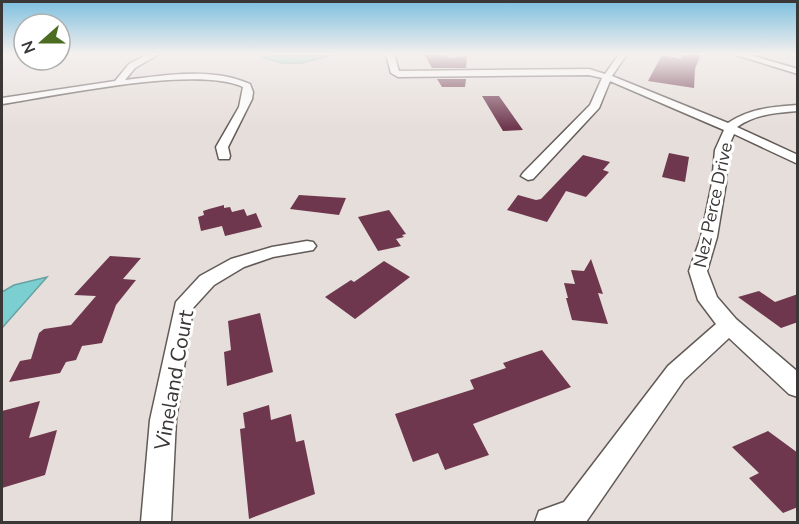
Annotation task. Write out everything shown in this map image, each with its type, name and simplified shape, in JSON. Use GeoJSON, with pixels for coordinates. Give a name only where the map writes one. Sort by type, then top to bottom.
{"type":"FeatureCollection","features":[{"type":"Feature","properties":{"kind":"street"},"geometry":{"type":"LineString","coordinates":[[117,84],[122,78]]}},
{"type":"Feature","properties":{"kind":"street"},"geometry":{"type":"LineString","coordinates":[[2,101],[80,88],[180,78]]}},
{"type":"Feature","properties":{"kind":"street"},"geometry":{"type":"LineString","coordinates":[[224,156],[222,147],[249,99],[248,87],[242,81],[231,78]]}},
{"type":"Feature","properties":{"kind":"street"},"geometry":{"type":"LineString","coordinates":[[528,176],[595,106],[606,78]]}},
{"type":"Feature","properties":{"kind":"street"},"geometry":{"type":"LineString","coordinates":[[610,78],[798,160]]}},
{"type":"Feature","properties":{"kind":"street","name":"Nez Perce Drive"},"geometry":{"type":"LineString","coordinates":[[798,108],[762,111],[746,116],[732,125],[721,150],[717,194],[709,237],[698,272],[708,300],[729,325],[798,387]]}},
{"type":"Feature","properties":{"kind":"street","name":"Vineland Court"},"geometry":{"type":"LineString","coordinates":[[156,522],[164,420],[183,307],[192,292],[204,281],[225,268],[273,251],[308,246]]}},
{"type":"Feature","properties":{"kind":"street"},"geometry":{"type":"LineString","coordinates":[[550,522],[574,514],[676,373],[729,325]]}},
{"type":"Feature","properties":{"kind":"water"},"geometry":{"type":"Polygon","coordinates":[[[47,277],[2,328],[2,292],[14,285],[47,277]]]}},
{"type":"Feature","properties":{"kind":"building"},"geometry":{"type":"Polygon","coordinates":[[[649,78],[695,78],[694,88],[648,81],[649,78]]]}},
{"type":"Feature","properties":{"kind":"building"},"geometry":{"type":"Polygon","coordinates":[[[437,79],[466,79],[465,87],[442,87],[437,79]]]}},
{"type":"Feature","properties":{"kind":"building"},"geometry":{"type":"Polygon","coordinates":[[[482,96],[499,96],[523,130],[503,131],[482,96]]]}},
{"type":"Feature","properties":{"kind":"building"},"geometry":{"type":"Polygon","coordinates":[[[669,153],[689,157],[685,182],[662,177],[669,153]]]}},
{"type":"Feature","properties":{"kind":"building"},"geometry":{"type":"Polygon","coordinates":[[[583,155],[610,162],[603,170],[609,172],[586,197],[566,191],[547,222],[507,210],[518,195],[536,200],[541,199],[583,155]]]}},
{"type":"Feature","properties":{"kind":"building"},"geometry":{"type":"Polygon","coordinates":[[[299,195],[346,198],[339,215],[290,209],[299,195]]]}},
{"type":"Feature","properties":{"kind":"building"},"geometry":{"type":"Polygon","coordinates":[[[224,205],[224,208],[230,207],[232,212],[244,209],[247,216],[256,213],[262,227],[225,236],[222,226],[201,231],[198,217],[204,215],[203,211],[224,205]]]}},
{"type":"Feature","properties":{"kind":"building"},"geometry":{"type":"Polygon","coordinates":[[[389,210],[406,234],[396,239],[401,246],[378,251],[358,217],[389,210]]]}},
{"type":"Feature","properties":{"kind":"building"},"geometry":{"type":"Polygon","coordinates":[[[110,256],[141,258],[123,279],[136,280],[116,305],[102,343],[82,346],[76,360],[66,362],[60,373],[9,382],[20,361],[31,359],[39,333],[44,329],[71,325],[96,296],[74,295],[110,256]]]}},
{"type":"Feature","properties":{"kind":"building"},"geometry":{"type":"Polygon","coordinates":[[[591,259],[603,294],[598,293],[608,324],[572,320],[566,298],[568,298],[564,283],[575,284],[571,270],[584,271],[591,259]]]}},
{"type":"Feature","properties":{"kind":"building"},"geometry":{"type":"Polygon","coordinates":[[[384,261],[410,277],[355,319],[325,297],[351,280],[354,282],[384,261]]]}},
{"type":"Feature","properties":{"kind":"building"},"geometry":{"type":"Polygon","coordinates":[[[759,291],[775,302],[798,294],[798,322],[781,328],[738,297],[759,291]]]}},
{"type":"Feature","properties":{"kind":"building"},"geometry":{"type":"Polygon","coordinates":[[[260,313],[273,372],[227,386],[224,352],[231,350],[228,321],[260,313]]]}},
{"type":"Feature","properties":{"kind":"building"},"geometry":{"type":"Polygon","coordinates":[[[542,350],[571,387],[473,424],[489,455],[445,470],[438,453],[413,462],[395,414],[474,389],[470,380],[506,368],[503,363],[542,350]]]}},
{"type":"Feature","properties":{"kind":"building"},"geometry":{"type":"Polygon","coordinates":[[[40,401],[29,438],[57,430],[45,475],[2,488],[2,411],[40,401]]]}},
{"type":"Feature","properties":{"kind":"building"},"geometry":{"type":"Polygon","coordinates":[[[269,405],[271,420],[291,414],[296,442],[304,440],[315,494],[249,519],[240,429],[245,428],[243,413],[269,405]]]}},
{"type":"Feature","properties":{"kind":"building"},"geometry":{"type":"Polygon","coordinates":[[[768,431],[798,453],[798,507],[783,513],[749,478],[759,473],[732,447],[768,431]]]}}]}
